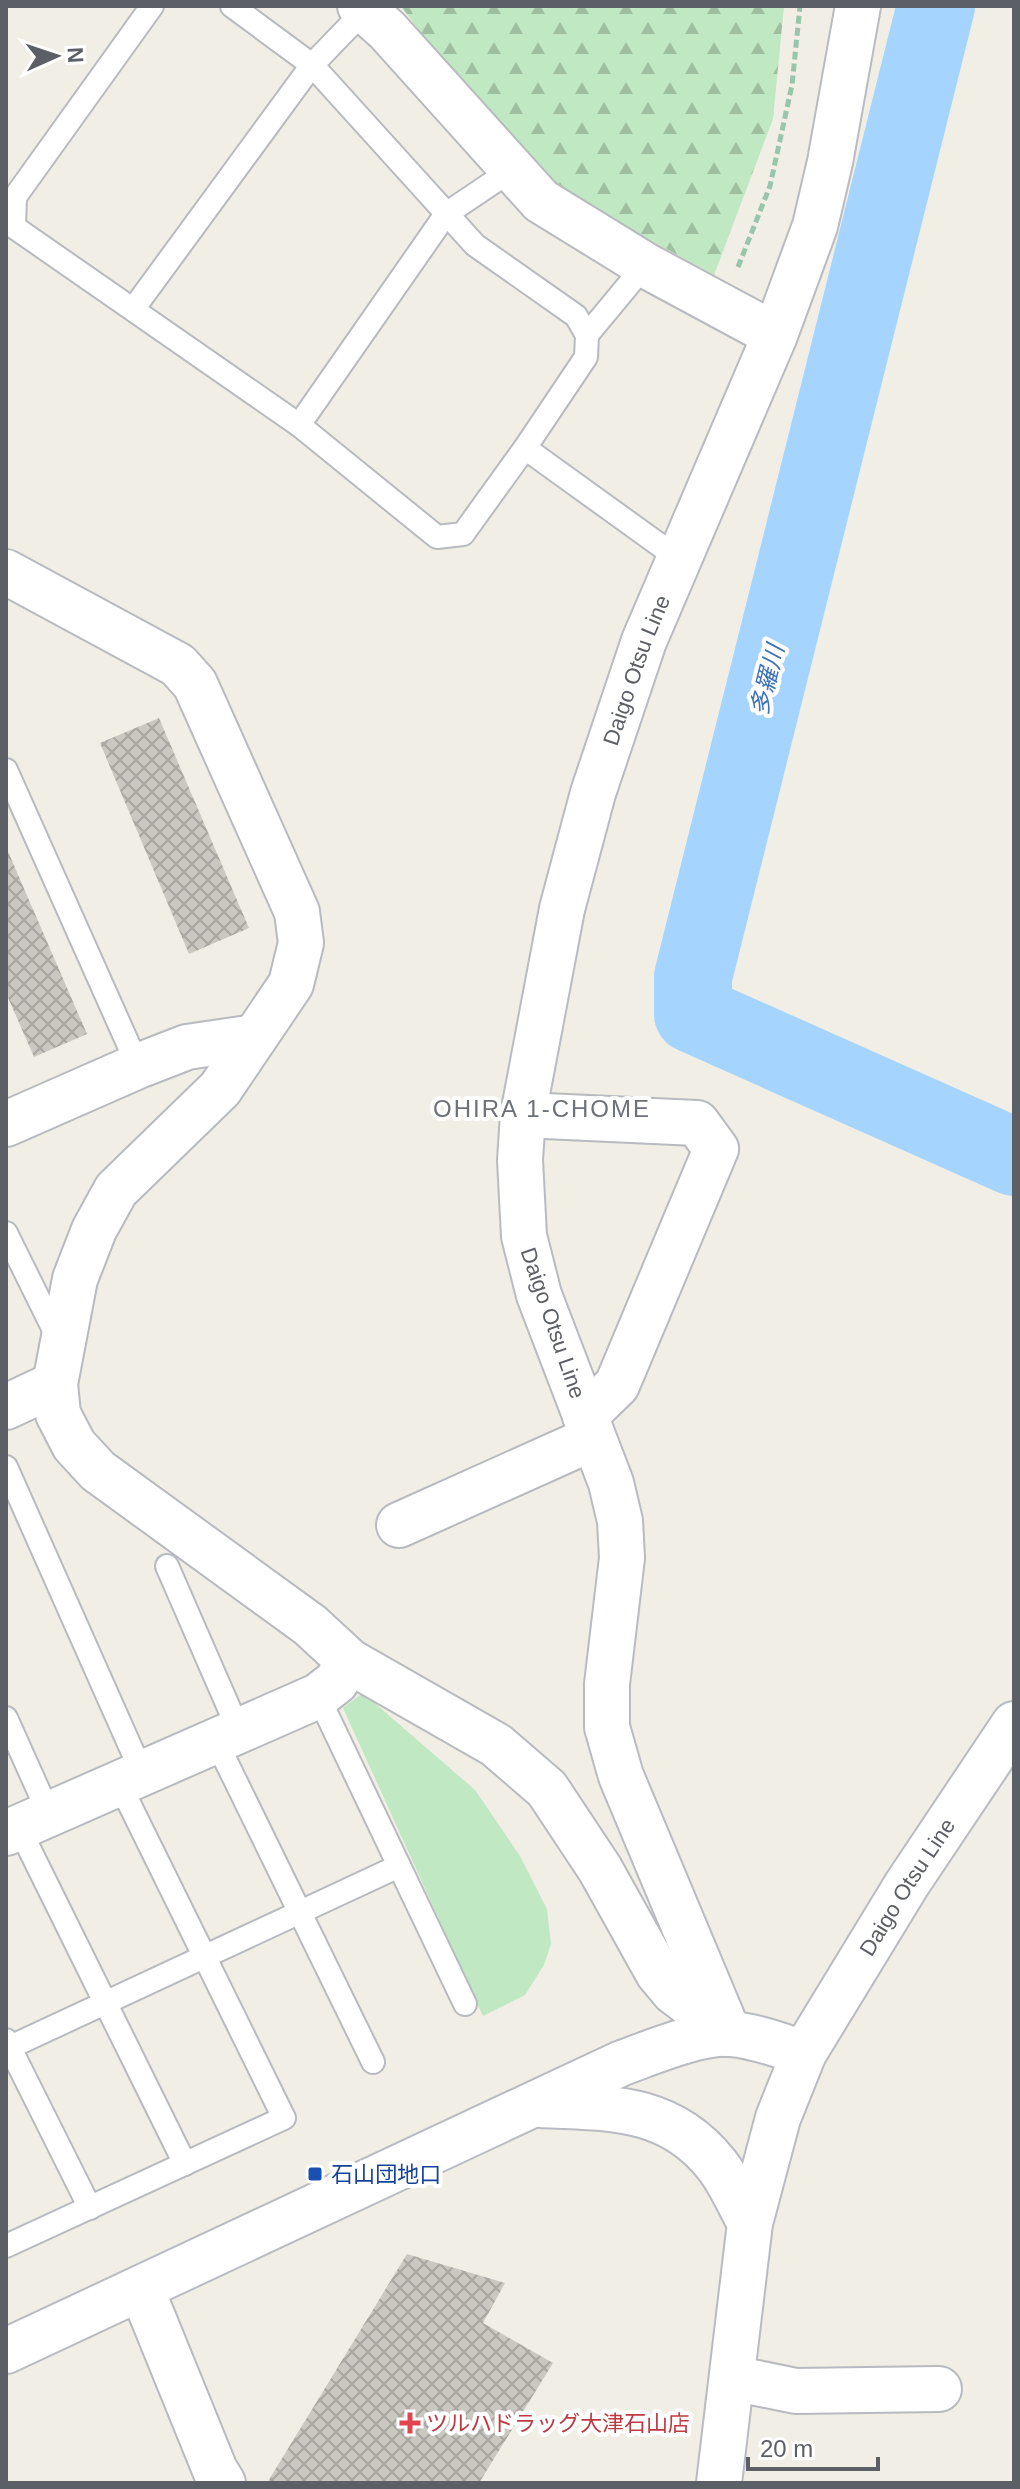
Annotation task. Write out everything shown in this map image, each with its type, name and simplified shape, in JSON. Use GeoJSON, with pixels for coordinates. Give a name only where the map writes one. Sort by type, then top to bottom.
{"type":"FeatureCollection","features":[{"type":"Feature","properties":{"kind":"street","name":"Daigo Otsu Line"},"geometry":{"type":"LineString","coordinates":[[729,2034],[621,1776],[607,1727],[607,1684],[622,1558],[620,1521],[614,1496],[539,1295],[524,1236],[520,1160],[523,1115],[562,909],[593,793],[644,641],[775,335],[815,226],[830,162],[858,6]]}},
{"type":"Feature","properties":{"kind":"street"},"geometry":{"type":"LineString","coordinates":[[362,8],[387,30],[541,201],[645,265],[775,335]]}},
{"type":"Feature","properties":{"kind":"street"},"geometry":{"type":"LineString","coordinates":[[6,572],[178,665],[195,684],[297,912],[301,943],[291,984],[220,1089],[116,1190],[94,1230],[75,1279],[59,1365],[58,1414],[74,1445],[98,1471],[310,1625],[349,1661],[496,1745],[547,1789],[600,1869],[658,1973],[674,1992],[729,2034]]}},
{"type":"Feature","properties":{"kind":"street"},"geometry":{"type":"LineString","coordinates":[[6,1124],[187,1047],[255,1037]]}},
{"type":"Feature","properties":{"kind":"street"},"geometry":{"type":"LineString","coordinates":[[399,1525],[589,1427],[617,1385],[716,1149],[697,1123],[523,1115]]}},
{"type":"Feature","properties":{"kind":"street"},"geometry":{"type":"LineString","coordinates":[[6,1407],[59,1365]]}},
{"type":"Feature","properties":{"kind":"street"},"geometry":{"type":"LineString","coordinates":[[25,1825],[318,1696],[336,1682],[349,1661]]}},
{"type":"Feature","properties":{"kind":"street","name":"Daigo Otsu Line"},"geometry":{"type":"LineString","coordinates":[[719,2483],[750,2223],[778,2118],[804,2053],[907,1884],[1014,1724]]}},
{"type":"Feature","properties":{"kind":"street"},"geometry":{"type":"LineString","coordinates":[[6,2351],[622,2063],[678,2043],[729,2034],[804,2053]]}},
{"type":"Feature","properties":{"kind":"street"},"geometry":{"type":"LineString","coordinates":[[532,2105],[604,2108],[657,2118],[679,2129],[718,2166],[750,2223]]}},
{"type":"Feature","properties":{"kind":"street"},"geometry":{"type":"LineString","coordinates":[[141,2288],[223,2483]]}},
{"type":"Feature","properties":{"kind":"street"},"geometry":{"type":"LineString","coordinates":[[732,2378],[796,2391],[939,2389]]}},
{"type":"Feature","properties":{"kind":"lane"},"geometry":{"type":"LineString","coordinates":[[152,6],[15,197],[14,227],[299,425],[437,537],[463,534],[586,357],[587,335],[576,316],[475,245],[312,65],[232,6]]}},
{"type":"Feature","properties":{"kind":"lane"},"geometry":{"type":"LineString","coordinates":[[134,308],[312,65],[362,8]]}},
{"type":"Feature","properties":{"kind":"lane"},"geometry":{"type":"LineString","coordinates":[[299,425],[446,214],[513,169]]}},
{"type":"Feature","properties":{"kind":"lane"},"geometry":{"type":"LineString","coordinates":[[587,335],[645,265]]}},
{"type":"Feature","properties":{"kind":"lane"},"geometry":{"type":"LineString","coordinates":[[525,448],[679,559]]}},
{"type":"Feature","properties":{"kind":"lane"},"geometry":{"type":"LineString","coordinates":[[6,770],[138,1066]]}},
{"type":"Feature","properties":{"kind":"lane"},"geometry":{"type":"LineString","coordinates":[[6,1233],[59,1365]]}},
{"type":"Feature","properties":{"kind":"lane"},"geometry":{"type":"LineString","coordinates":[[6,1467],[204,1957],[284,2118],[6,2246]]}},
{"type":"Feature","properties":{"kind":"lane"},"geometry":{"type":"LineString","coordinates":[[167,1566],[228,1736],[300,1912],[373,2062]]}},
{"type":"Feature","properties":{"kind":"lane"},"geometry":{"type":"LineString","coordinates":[[318,1696],[465,2004]]}},
{"type":"Feature","properties":{"kind":"lane"},"geometry":{"type":"LineString","coordinates":[[6,1718],[25,1825],[106,2003],[185,2164]]}},
{"type":"Feature","properties":{"kind":"lane"},"geometry":{"type":"LineString","coordinates":[[90,2208],[7,2046],[399,1866]]}},
{"type":"Feature","properties":{"kind":"path"},"geometry":{"type":"LineString","coordinates":[[723,305],[770,186],[792,85],[800,6]]}},
{"type":"Feature","properties":{"kind":"green space"},"geometry":{"type":"Polygon","coordinates":[[[401,6],[784,6],[773,119],[714,275],[556,184],[507,138],[451,74],[401,6]]]}},
{"type":"Feature","properties":{"kind":"green space"},"geometry":{"type":"Polygon","coordinates":[[[363,1693],[475,1790],[520,1856],[547,1909],[551,1944],[544,1965],[525,1995],[483,2016],[343,1708],[363,1693]]]}},
{"type":"Feature","properties":{"kind":"building"},"geometry":{"type":"Polygon","coordinates":[[[159,718],[249,928],[189,954],[100,743],[159,718]]]}},
{"type":"Feature","properties":{"kind":"building"},"geometry":{"type":"Polygon","coordinates":[[[6,847],[87,1034],[34,1057],[6,993],[6,847]]]}},
{"type":"Feature","properties":{"kind":"building","name":"ツルハドラッグ大津石山店"},"geometry":{"type":"Polygon","coordinates":[[[407,2254],[505,2283],[483,2323],[553,2363],[479,2483],[267,2483],[407,2254]]]}},
{"type":"Feature","properties":{"kind":"waterway","name":"多羅川"},"geometry":{"type":"LineString","coordinates":[[936,6],[693,977],[693,1014],[1014,1157]]}},
{"type":"Feature","properties":{"kind":"place","name":"石山団地口"},"geometry":{"type":"Point","coordinates":[315,2174]}},
{"type":"Feature","properties":{"kind":"place","name":"ツルハドラッグ大津石山店"},"geometry":{"type":"Point","coordinates":[410,2423]}},
{"type":"Feature","properties":{"kind":"district","name":"OHIRA 1-CHOME"},"geometry":{"type":"Point","coordinates":[542,1108]}}]}
